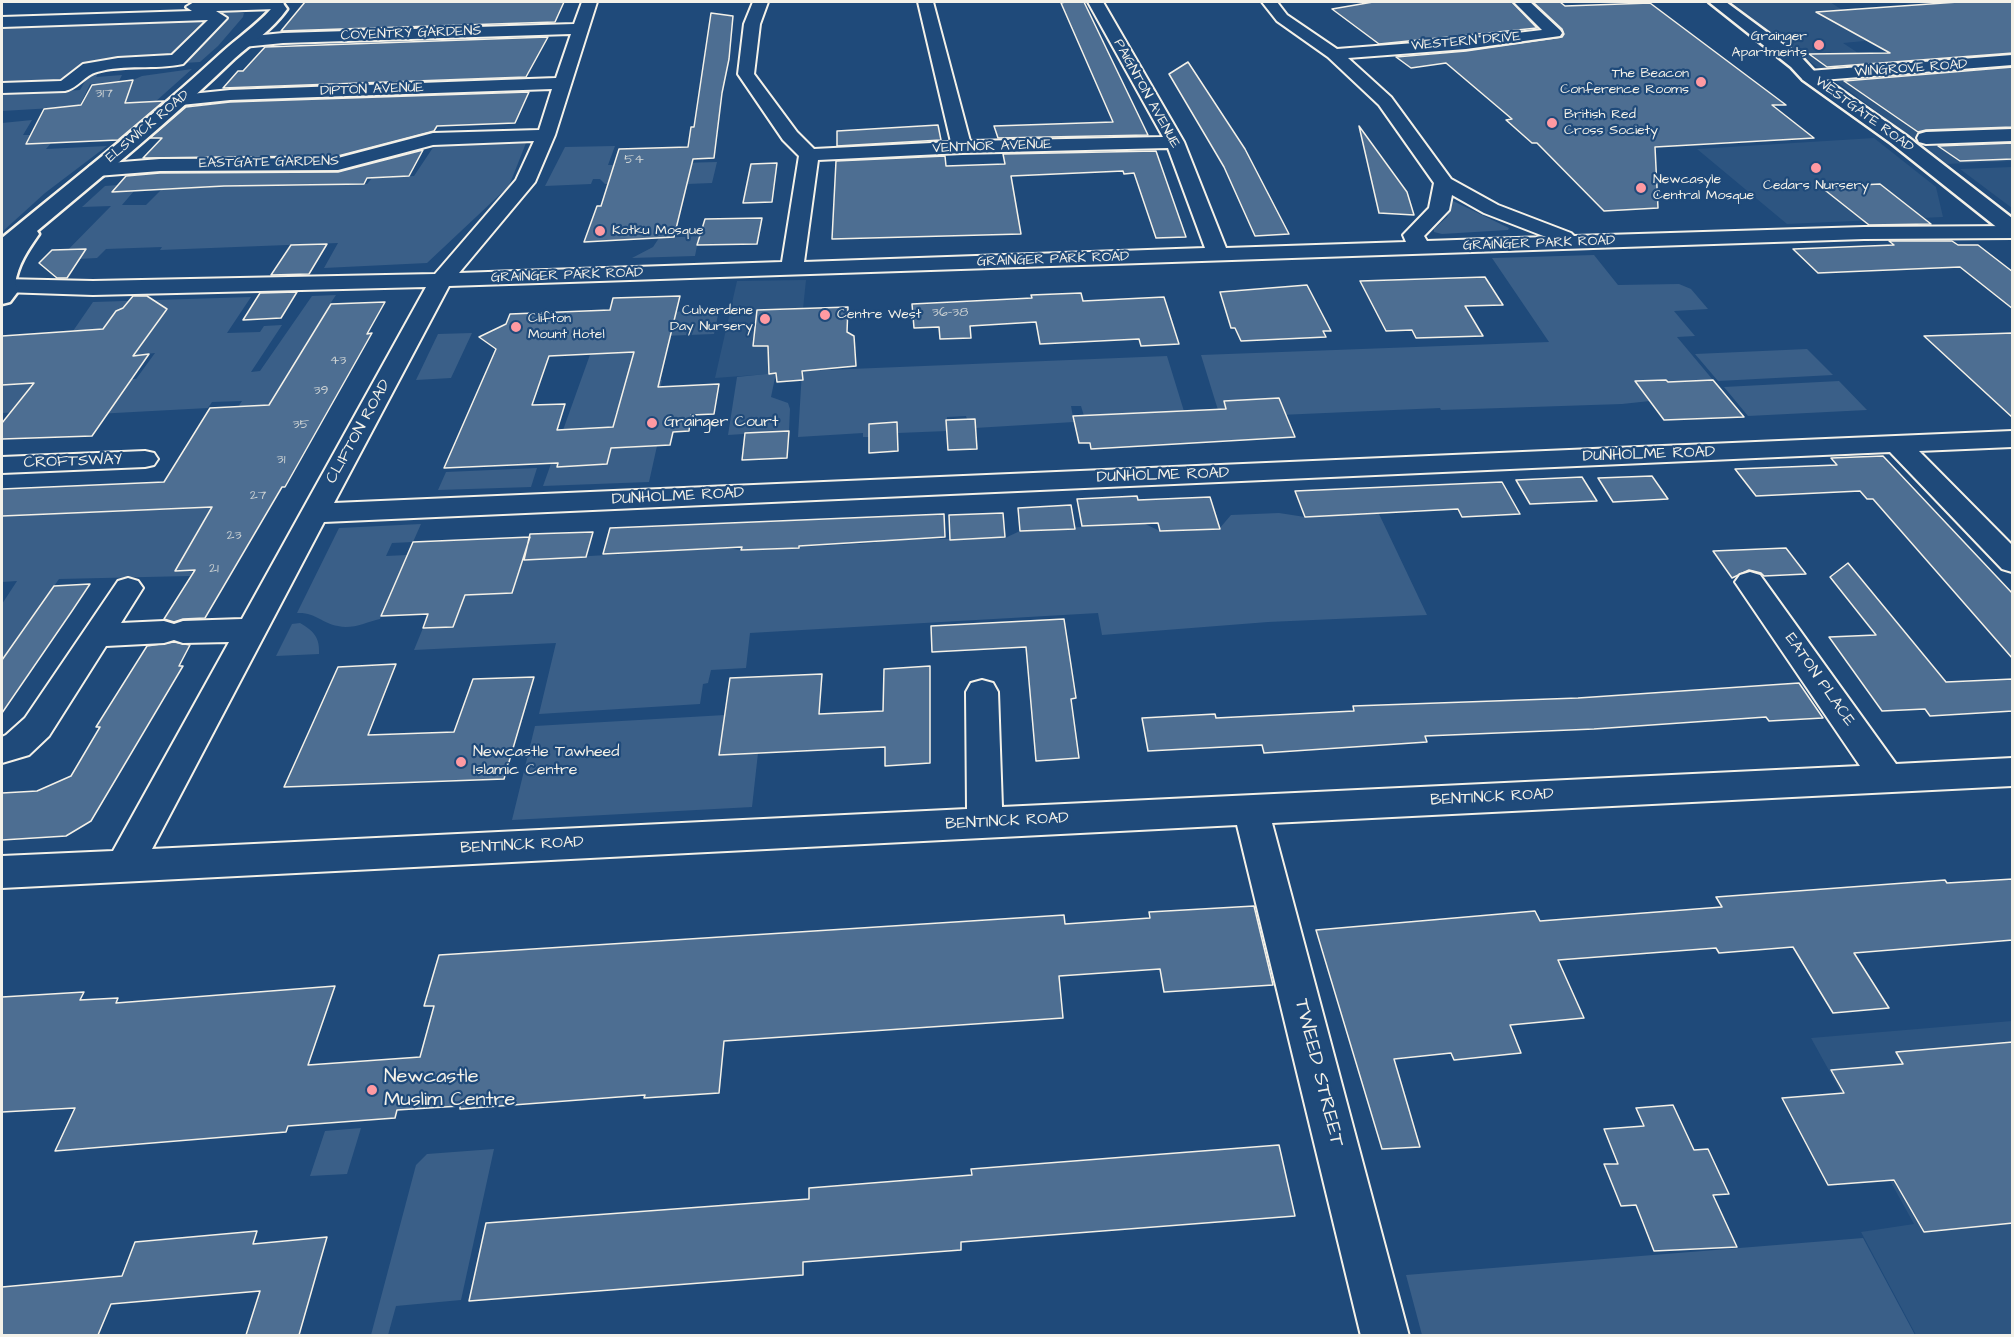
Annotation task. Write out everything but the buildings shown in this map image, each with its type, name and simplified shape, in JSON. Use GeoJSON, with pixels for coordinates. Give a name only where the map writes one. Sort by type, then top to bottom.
{"type":"FeatureCollection","features":[{"type":"Feature","properties":{"kind":"main road","name":"WESTGATE ROAD"},"geometry":{"type":"LineString","coordinates":[[1717,2],[1797,63],[1809,76],[1898,140],[2013,230]]}},
{"type":"Feature","properties":{"kind":"main road","name":"ELSWICK ROAD"},"geometry":{"type":"LineString","coordinates":[[2,249],[97,170],[190,100],[265,25],[279,9],[277,3]]}},
{"type":"Feature","properties":{"kind":"main road","name":"ELSWICK ROAD"},"geometry":{"type":"LineString","coordinates":[[2,292],[6,270],[16,248],[45,215]]}},
{"type":"Feature","properties":{"kind":"street","name":"CLIFTON ROAD"},"geometry":{"type":"LineString","coordinates":[[124,866],[441,280],[525,182],[546,135],[589,2]]}},
{"type":"Feature","properties":{"kind":"street"},"geometry":{"type":"LineString","coordinates":[[760,2],[752,24],[746,74],[789,136],[809,154],[792,269]]}},
{"type":"Feature","properties":{"kind":"street"},"geometry":{"type":"LineString","coordinates":[[925,2],[962,147]]}},
{"type":"Feature","properties":{"kind":"street","name":"PAIGNTON AVENUE"},"geometry":{"type":"LineString","coordinates":[[1096,2],[1175,142],[1218,255]]}},
{"type":"Feature","properties":{"kind":"street","name":"WESTERN DRIVE"},"geometry":{"type":"LineString","coordinates":[[1334,54],[1466,44],[1554,33],[1522,2]]}},
{"type":"Feature","properties":{"kind":"street"},"geometry":{"type":"LineString","coordinates":[[2,14],[277,3]]}},
{"type":"Feature","properties":{"kind":"street"},"geometry":{"type":"LineString","coordinates":[[1277,4],[1282,18],[1334,54],[1385,101],[1444,183],[1491,209],[1540,230],[1585,243]]}},
{"type":"Feature","properties":{"kind":"street"},"geometry":{"type":"LineString","coordinates":[[2,22],[214,15],[219,18],[177,60],[118,63],[89,68],[64,86],[2,88]]}},
{"type":"Feature","properties":{"kind":"street","name":"COVENTRY GARDENS"},"geometry":{"type":"LineString","coordinates":[[250,40],[580,29]]}},
{"type":"Feature","properties":{"kind":"street","name":"WINGROVE ROAD"},"geometry":{"type":"LineString","coordinates":[[1809,76],[2013,60]]}},
{"type":"Feature","properties":{"kind":"street","name":"DIPTON AVENUE"},"geometry":{"type":"LineString","coordinates":[[190,100],[230,95],[563,83]]}},
{"type":"Feature","properties":{"kind":"street","name":"EASTGATE GARDENS"},"geometry":{"type":"LineString","coordinates":[[97,170],[160,165],[338,164],[433,139],[546,135]]}},
{"type":"Feature","properties":{"kind":"street"},"geometry":{"type":"LineString","coordinates":[[1926,138],[2013,135]]}},
{"type":"Feature","properties":{"kind":"street","name":"VENTNOR AVENUE"},"geometry":{"type":"LineString","coordinates":[[809,154],[962,147],[1175,142]]}},
{"type":"Feature","properties":{"kind":"street"},"geometry":{"type":"LineString","coordinates":[[1420,248],[1413,235],[1439,210],[1444,183]]}},
{"type":"Feature","properties":{"kind":"street","name":"GRAINGER PARK ROAD"},"geometry":{"type":"LineString","coordinates":[[2,292],[2013,230]]}},
{"type":"Feature","properties":{"kind":"street","name":"DUNHOLME ROAD"},"geometry":{"type":"LineString","coordinates":[[314,513],[2013,439]]}},
{"type":"Feature","properties":{"kind":"street"},"geometry":{"type":"LineString","coordinates":[[1897,444],[2013,562]]}},
{"type":"Feature","properties":{"kind":"street","name":"CROFTSWAY"},"geometry":{"type":"LineString","coordinates":[[2,465],[145,459]]}},
{"type":"Feature","properties":{"kind":"street","name":"EATON PLACE"},"geometry":{"type":"LineString","coordinates":[[1750,582],[1887,778]]}},
{"type":"Feature","properties":{"kind":"street"},"geometry":{"type":"LineString","coordinates":[[2,750],[17,746],[37,727],[128,588]]}},
{"type":"Feature","properties":{"kind":"street"},"geometry":{"type":"LineString","coordinates":[[99,634],[253,630]]}},
{"type":"Feature","properties":{"kind":"street"},"geometry":{"type":"LineString","coordinates":[[982,692],[985,823]]}},
{"type":"Feature","properties":{"kind":"street","name":"BENTINCK ROAD"},"geometry":{"type":"LineString","coordinates":[[2,872],[2013,772]]}},
{"type":"Feature","properties":{"kind":"street","name":"TWEED STREET"},"geometry":{"type":"LineString","coordinates":[[1251,810],[1385,1335]]}},
{"type":"Feature","properties":{"kind":"shaded area"},"geometry":{"type":"Polygon","coordinates":[[[1730,2],[1830,2],[1886,39],[1843,43],[2012,155],[2012,161],[1947,164],[1730,2]]]}},
{"type":"Feature","properties":{"kind":"shaded area"},"geometry":{"type":"Polygon","coordinates":[[[224,10],[244,13],[243,17],[218,46],[200,62],[99,68],[86,72],[76,87],[66,87],[64,91],[80,90],[91,71],[100,70],[96,77],[122,75],[119,81],[90,84],[81,103],[86,104],[127,93],[133,80],[142,76],[192,69],[155,102],[2,111],[2,17],[224,10]]]}},
{"type":"Feature","properties":{"kind":"shaded area"},"geometry":{"type":"Polygon","coordinates":[[[32,120],[23,135],[30,135],[26,144],[52,142],[46,149],[107,146],[45,193],[2,232],[2,123],[32,120]]]}},
{"type":"Feature","properties":{"kind":"shaded area","name":"Cedars Nursery"},"geometry":{"type":"Polygon","coordinates":[[[1874,138],[1936,187],[1943,217],[1787,224],[1697,149],[1874,138]]]}},
{"type":"Feature","properties":{"kind":"shaded area"},"geometry":{"type":"Polygon","coordinates":[[[526,143],[509,186],[427,263],[324,268],[338,243],[160,250],[162,247],[106,249],[97,258],[58,260],[111,206],[82,207],[105,186],[118,185],[112,192],[134,191],[122,205],[146,205],[162,189],[285,184],[285,186],[367,184],[372,178],[414,176],[434,146],[526,143]]]}},
{"type":"Feature","properties":{"kind":"shaded area"},"geometry":{"type":"Polygon","coordinates":[[[615,146],[608,165],[614,165],[608,184],[600,179],[593,179],[591,184],[545,186],[565,147],[615,146]]]}},
{"type":"Feature","properties":{"kind":"shaded area"},"geometry":{"type":"Polygon","coordinates":[[[717,162],[712,183],[687,184],[688,181],[680,163],[717,162]]]}},
{"type":"Feature","properties":{"kind":"shaded area"},"geometry":{"type":"Polygon","coordinates":[[[2012,167],[2012,208],[1960,169],[2012,167]]]}},
{"type":"Feature","properties":{"kind":"shaded area"},"geometry":{"type":"Polygon","coordinates":[[[1453,201],[1509,228],[1508,230],[1442,234],[1434,232],[1434,229],[1447,217],[1453,201]]]}},
{"type":"Feature","properties":{"kind":"shaded area"},"geometry":{"type":"Polygon","coordinates":[[[699,236],[695,256],[632,258],[653,247],[659,238],[699,236]]]}},
{"type":"Feature","properties":{"kind":"shaded area"},"geometry":{"type":"Polygon","coordinates":[[[1594,255],[1618,285],[1679,284],[1691,289],[1708,309],[1674,311],[1695,336],[1677,337],[1713,380],[1678,395],[1666,380],[1636,381],[1650,401],[1622,404],[1441,410],[1440,408],[1234,417],[1218,410],[1201,355],[1549,342],[1492,258],[1594,255]]]}},
{"type":"Feature","properties":{"kind":"shaded area","name":"Culverdene Day Nursery"},"geometry":{"type":"Polygon","coordinates":[[[806,280],[803,309],[769,374],[715,378],[737,281],[806,280]]]}},
{"type":"Feature","properties":{"kind":"shaded area"},"geometry":{"type":"Polygon","coordinates":[[[336,295],[330,304],[343,303],[244,467],[207,516],[175,570],[193,570],[190,576],[59,579],[2,660],[2,604],[17,581],[2,582],[2,516],[169,509],[242,401],[212,402],[208,408],[59,416],[19,412],[2,413],[2,385],[86,379],[136,379],[155,353],[92,360],[101,348],[141,345],[166,308],[149,305],[116,311],[103,329],[73,331],[93,302],[251,297],[227,333],[260,332],[264,326],[282,325],[251,372],[260,371],[312,296],[336,295]]]}},
{"type":"Feature","properties":{"kind":"shaded area"},"geometry":{"type":"Polygon","coordinates":[[[719,310],[714,334],[638,337],[626,382],[662,380],[656,410],[616,412],[613,427],[561,450],[557,466],[607,464],[611,448],[657,446],[649,482],[543,486],[596,338],[666,312],[719,310]]]}},
{"type":"Feature","properties":{"kind":"shaded area"},"geometry":{"type":"Polygon","coordinates":[[[472,333],[451,378],[416,380],[438,334],[472,333]]]}},
{"type":"Feature","properties":{"kind":"shaded area"},"geometry":{"type":"Polygon","coordinates":[[[1807,349],[1833,375],[1718,381],[1695,354],[1807,349]]]}},
{"type":"Feature","properties":{"kind":"shaded area"},"geometry":{"type":"Polygon","coordinates":[[[1167,356],[1187,421],[1084,416],[1081,406],[1071,406],[1074,422],[975,428],[974,419],[967,419],[966,416],[947,417],[947,431],[898,433],[897,422],[869,424],[869,437],[863,437],[863,433],[798,437],[802,371],[1167,356]]]}},
{"type":"Feature","properties":{"kind":"shaded area"},"geometry":{"type":"Polygon","coordinates":[[[776,373],[771,397],[788,403],[789,431],[728,435],[737,377],[776,373]]]}},
{"type":"Feature","properties":{"kind":"shaded area"},"geometry":{"type":"Polygon","coordinates":[[[1839,381],[1867,410],[1748,416],[1724,387],[1839,381]]]}},
{"type":"Feature","properties":{"kind":"shaded area"},"geometry":{"type":"Polygon","coordinates":[[[537,468],[531,487],[438,490],[446,472],[537,468]]]}},
{"type":"Feature","properties":{"kind":"shaded area"},"geometry":{"type":"Polygon","coordinates":[[[1279,513],[1305,517],[1379,514],[1427,615],[1268,622],[1102,635],[1098,613],[750,633],[746,668],[711,670],[708,683],[703,684],[700,704],[539,714],[556,643],[414,650],[423,628],[453,627],[433,602],[522,560],[725,548],[742,550],[874,543],[882,540],[1005,538],[1020,531],[1143,523],[1160,531],[1219,529],[1231,515],[1279,513]]]}},
{"type":"Feature","properties":{"kind":"shaded area"},"geometry":{"type":"Polygon","coordinates":[[[421,524],[413,542],[392,543],[386,556],[407,555],[380,619],[343,627],[332,625],[309,614],[297,613],[339,528],[421,524]]]}},
{"type":"Feature","properties":{"kind":"shaded area"},"geometry":{"type":"Polygon","coordinates":[[[300,623],[315,636],[319,654],[276,656],[292,624],[300,623]]]}},
{"type":"Feature","properties":{"kind":"shaded area"},"geometry":{"type":"Polygon","coordinates":[[[725,715],[758,753],[752,807],[512,820],[535,726],[725,715]]]}},
{"type":"Feature","properties":{"kind":"shaded area"},"geometry":{"type":"Polygon","coordinates":[[[2012,1021],[2012,1335],[1916,1335],[1861,1232],[1914,1224],[1811,1038],[2012,1021]]]}},
{"type":"Feature","properties":{"kind":"shaded area"},"geometry":{"type":"Polygon","coordinates":[[[361,1128],[347,1174],[310,1176],[325,1131],[361,1128]]]}},
{"type":"Feature","properties":{"kind":"shaded area"},"geometry":{"type":"Polygon","coordinates":[[[494,1149],[461,1300],[396,1306],[388,1335],[371,1335],[416,1165],[427,1154],[494,1149]]]}},
{"type":"Feature","properties":{"kind":"shaded area"},"geometry":{"type":"Polygon","coordinates":[[[1863,1238],[1915,1335],[1422,1335],[1406,1275],[1863,1238]]]}},
{"type":"Feature","properties":{"kind":"place","name":"Grainger Apartments"},"geometry":{"type":"Point","coordinates":[1819,45]}},
{"type":"Feature","properties":{"kind":"place","name":"The Beacon Conference Rooms"},"geometry":{"type":"Point","coordinates":[1701,82]}},
{"type":"Feature","properties":{"kind":"place","name":"British Red Cross Society"},"geometry":{"type":"Point","coordinates":[1552,123]}},
{"type":"Feature","properties":{"kind":"place","name":"Cedars Nursery"},"geometry":{"type":"Point","coordinates":[1816,168]}},
{"type":"Feature","properties":{"kind":"place","name":"Newcasyle Central Mosque"},"geometry":{"type":"Point","coordinates":[1641,188]}},
{"type":"Feature","properties":{"kind":"place","name":"Kotku Mosque"},"geometry":{"type":"Point","coordinates":[600,231]}},
{"type":"Feature","properties":{"kind":"place","name":"Centre West"},"geometry":{"type":"Point","coordinates":[825,315]}},
{"type":"Feature","properties":{"kind":"place","name":"Culverdene Day Nursery"},"geometry":{"type":"Point","coordinates":[765,319]}},
{"type":"Feature","properties":{"kind":"place","name":"Clifton Mount Hotel"},"geometry":{"type":"Point","coordinates":[516,327]}},
{"type":"Feature","properties":{"kind":"place","name":"Grainger Court"},"geometry":{"type":"Point","coordinates":[652,423]}},
{"type":"Feature","properties":{"kind":"place","name":"Newcastle Tawheed Islamic Centre"},"geometry":{"type":"Point","coordinates":[461,762]}},
{"type":"Feature","properties":{"kind":"place","name":"Newcastle Muslim Centre"},"geometry":{"type":"Point","coordinates":[372,1090]}}]}
